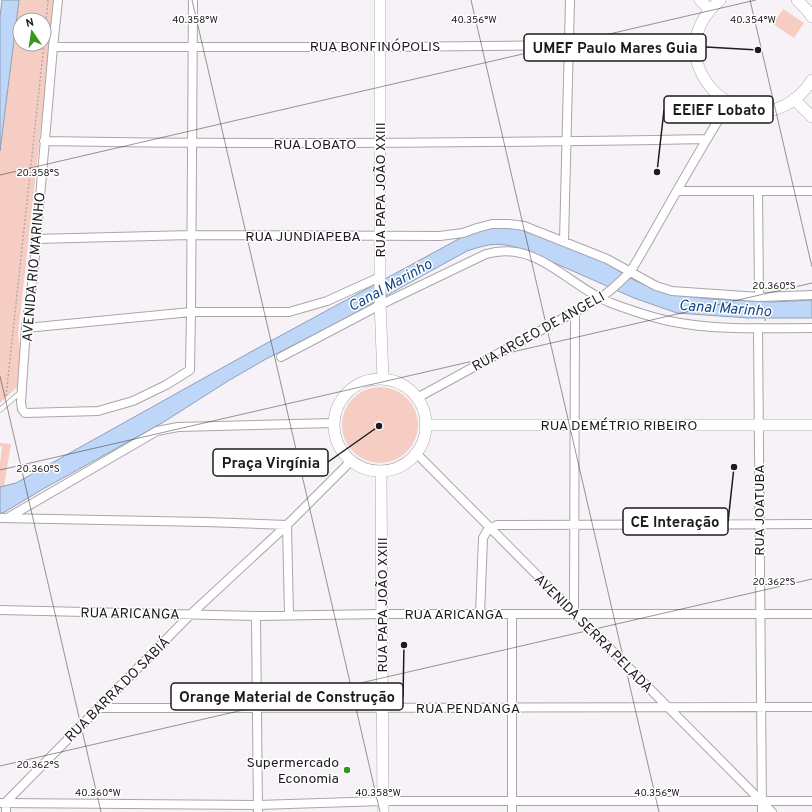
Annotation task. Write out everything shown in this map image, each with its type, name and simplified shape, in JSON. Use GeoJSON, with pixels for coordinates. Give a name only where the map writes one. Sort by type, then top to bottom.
{"type":"FeatureCollection","features":[{"type":"Feature","properties":{"kind":"street","name":"AVENIDA RIO MARINHO"},"geometry":{"type":"LineString","coordinates":[[58,0],[36,239],[26,328],[22,409],[25,413],[98,411],[133,401],[166,385],[190,370],[191,312]]}},
{"type":"Feature","properties":{"kind":"street"},"geometry":{"type":"LineString","coordinates":[[191,312],[192,0]]}},
{"type":"Feature","properties":{"kind":"street","name":"RUA PAPA JOÃO XXIII"},"geometry":{"type":"LineString","coordinates":[[380,0],[380,303],[383,379]]}},
{"type":"Feature","properties":{"kind":"street"},"geometry":{"type":"LineString","coordinates":[[564,241],[570,0]]}},
{"type":"Feature","properties":{"kind":"street"},"geometry":{"type":"LineString","coordinates":[[700,0],[710,10]]}},
{"type":"Feature","properties":{"kind":"street"},"geometry":{"type":"LineString","coordinates":[[720,0],[710,10],[700,27],[696,47],[698,64],[705,80],[719,97],[738,107],[757,111],[776,108],[794,99],[811,84]]}},
{"type":"Feature","properties":{"kind":"street"},"geometry":{"type":"LineString","coordinates":[[797,0],[812,17]]}},
{"type":"Feature","properties":{"kind":"street","name":"RUA BONFINÓPOLIS"},"geometry":{"type":"LineString","coordinates":[[53,46],[381,47],[569,45],[696,47]]}},
{"type":"Feature","properties":{"kind":"street"},"geometry":{"type":"LineString","coordinates":[[794,99],[812,117]]}},
{"type":"Feature","properties":{"kind":"street","name":"RUA ARGEO DE ANGELI"},"geometry":{"type":"LineString","coordinates":[[417,398],[609,292],[629,273],[678,191],[706,139],[729,103]]}},
{"type":"Feature","properties":{"kind":"street","name":"RUA LOBATO"},"geometry":{"type":"LineString","coordinates":[[44,141],[192,144],[380,144],[706,139]]}},
{"type":"Feature","properties":{"kind":"street"},"geometry":{"type":"LineString","coordinates":[[678,191],[812,191]]}},
{"type":"Feature","properties":{"kind":"street"},"geometry":{"type":"LineString","coordinates":[[758,191],[762,299]]}},
{"type":"Feature","properties":{"kind":"street","name":"RUA JUNDIAPEBA"},"geometry":{"type":"LineString","coordinates":[[36,239],[191,236],[380,237],[452,235],[492,224],[509,224],[524,226],[608,258],[629,273],[656,286],[672,291],[762,299],[812,295]]}},
{"type":"Feature","properties":{"kind":"street"},"geometry":{"type":"LineString","coordinates":[[280,357],[380,303],[486,254],[507,250],[524,254],[546,263],[600,298],[637,312],[670,322],[706,327],[761,326],[812,328]]}},
{"type":"Feature","properties":{"kind":"street"},"geometry":{"type":"LineString","coordinates":[[26,328],[191,312],[289,312],[327,301],[380,279]]}},
{"type":"Feature","properties":{"kind":"street"},"geometry":{"type":"LineString","coordinates":[[575,312],[575,613]]}},
{"type":"Feature","properties":{"kind":"street","name":"RUA JOATUBA"},"geometry":{"type":"LineString","coordinates":[[761,326],[759,524],[762,812]]}},
{"type":"Feature","properties":{"kind":"street"},"geometry":{"type":"LineString","coordinates":[[383,379],[402,385],[417,398],[423,411],[425,425],[424,438],[416,453],[409,460],[400,465],[382,471],[365,468],[351,461],[343,453],[334,433],[334,423],[338,406],[347,393],[356,386],[366,381],[383,379]]}},
{"type":"Feature","properties":{"kind":"street"},"geometry":{"type":"LineString","coordinates":[[4,518],[157,431],[178,427],[334,423]]}},
{"type":"Feature","properties":{"kind":"street","name":"RUA DEMÉTRIO RIBEIRO"},"geometry":{"type":"LineString","coordinates":[[425,425],[812,425]]}},
{"type":"Feature","properties":{"kind":"street","name":"AVENIDA SERRA PELADA"},"geometry":{"type":"LineString","coordinates":[[416,453],[772,812]]}},
{"type":"Feature","properties":{"kind":"street","name":"RUA BARRA DO SABIÁ"},"geometry":{"type":"LineString","coordinates":[[3,802],[100,708],[191,614],[287,525],[351,461]]}},
{"type":"Feature","properties":{"kind":"street","name":"RUA PAPA JOÃO XXIII"},"geometry":{"type":"LineString","coordinates":[[382,471],[383,806]]}},
{"type":"Feature","properties":{"kind":"street"},"geometry":{"type":"LineString","coordinates":[[4,518],[287,525],[289,615]]}},
{"type":"Feature","properties":{"kind":"street"},"geometry":{"type":"LineString","coordinates":[[480,614],[483,538],[490,528],[500,525],[812,524]]}},
{"type":"Feature","properties":{"kind":"street","name":"RUA ARICANGA"},"geometry":{"type":"LineString","coordinates":[[0,610],[256,616],[575,613],[812,614]]}},
{"type":"Feature","properties":{"kind":"street"},"geometry":{"type":"LineString","coordinates":[[512,614],[512,812]]}},
{"type":"Feature","properties":{"kind":"street"},"geometry":{"type":"LineString","coordinates":[[256,616],[258,808]]}},
{"type":"Feature","properties":{"kind":"street","name":"RUA PENDANGA"},"geometry":{"type":"LineString","coordinates":[[100,708],[812,707]]}},
{"type":"Feature","properties":{"kind":"street"},"geometry":{"type":"LineString","coordinates":[[6,812],[3,802],[258,808],[383,806],[512,801],[812,801]]}},
{"type":"Feature","properties":{"kind":"lane"},"geometry":{"type":"LineString","coordinates":[[0,410],[22,391]]}},
{"type":"Feature","properties":{"kind":"path"},"geometry":{"type":"LineString","coordinates":[[47,12],[48,0]]}},
{"type":"Feature","properties":{"kind":"path"},"geometry":{"type":"LineString","coordinates":[[5,406],[43,52]]}},
{"type":"Feature","properties":{"kind":"path"},"geometry":{"type":"LineString","coordinates":[[761,326],[762,299]]}},
{"type":"Feature","properties":{"kind":"shaded area"},"geometry":{"type":"Polygon","coordinates":[[[19,0],[55,0],[52,27],[52,12],[17,12],[19,0]]]}},
{"type":"Feature","properties":{"kind":"shaded area"},"geometry":{"type":"Polygon","coordinates":[[[783,9],[804,23],[794,38],[773,24],[783,9]]]}},
{"type":"Feature","properties":{"kind":"shaded area"},"geometry":{"type":"Polygon","coordinates":[[[12,52],[49,52],[18,335],[21,353],[18,386],[0,403],[0,151],[12,52]]]}},
{"type":"Feature","properties":{"kind":"shaded area"},"geometry":{"type":"Polygon","coordinates":[[[380,387],[394,390],[407,398],[415,411],[418,425],[415,439],[407,452],[394,460],[380,463],[366,460],[353,452],[345,439],[342,425],[345,411],[353,398],[366,390],[380,387]]]}},
{"type":"Feature","properties":{"kind":"shaded area"},"geometry":{"type":"Polygon","coordinates":[[[0,443],[11,444],[4,486],[0,487],[2,447],[0,446],[0,443]]]}},
{"type":"Feature","properties":{"kind":"water"},"geometry":{"type":"Polygon","coordinates":[[[2,0],[19,0],[17,12],[12,12],[12,52],[0,151],[0,17],[2,0]]]}},
{"type":"Feature","properties":{"kind":"water","name":"Canal Marinho"},"geometry":{"type":"Polygon","coordinates":[[[497,226],[515,227],[592,255],[634,280],[656,290],[670,294],[710,299],[772,302],[812,300],[812,318],[748,318],[677,313],[634,298],[523,249],[501,244],[482,246],[467,251],[333,325],[266,359],[162,423],[3,513],[0,513],[0,487],[16,483],[256,349],[466,235],[497,226]]]}},
{"type":"Feature","properties":{"kind":"place","name":"UMEF Paulo Mares Guia"},"geometry":{"type":"Point","coordinates":[758,50]}},
{"type":"Feature","properties":{"kind":"place","name":"EEIEF Lobato"},"geometry":{"type":"Point","coordinates":[657,172]}},
{"type":"Feature","properties":{"kind":"place","name":"Praça Virgínia"},"geometry":{"type":"Point","coordinates":[379,426]}},
{"type":"Feature","properties":{"kind":"place","name":"CE Interação"},"geometry":{"type":"Point","coordinates":[734,467]}},
{"type":"Feature","properties":{"kind":"place","name":"Orange Material de Construção"},"geometry":{"type":"Point","coordinates":[404,645]}},
{"type":"Feature","properties":{"kind":"place","name":"Supermercado Economia"},"geometry":{"type":"Point","coordinates":[347,770]}}]}
